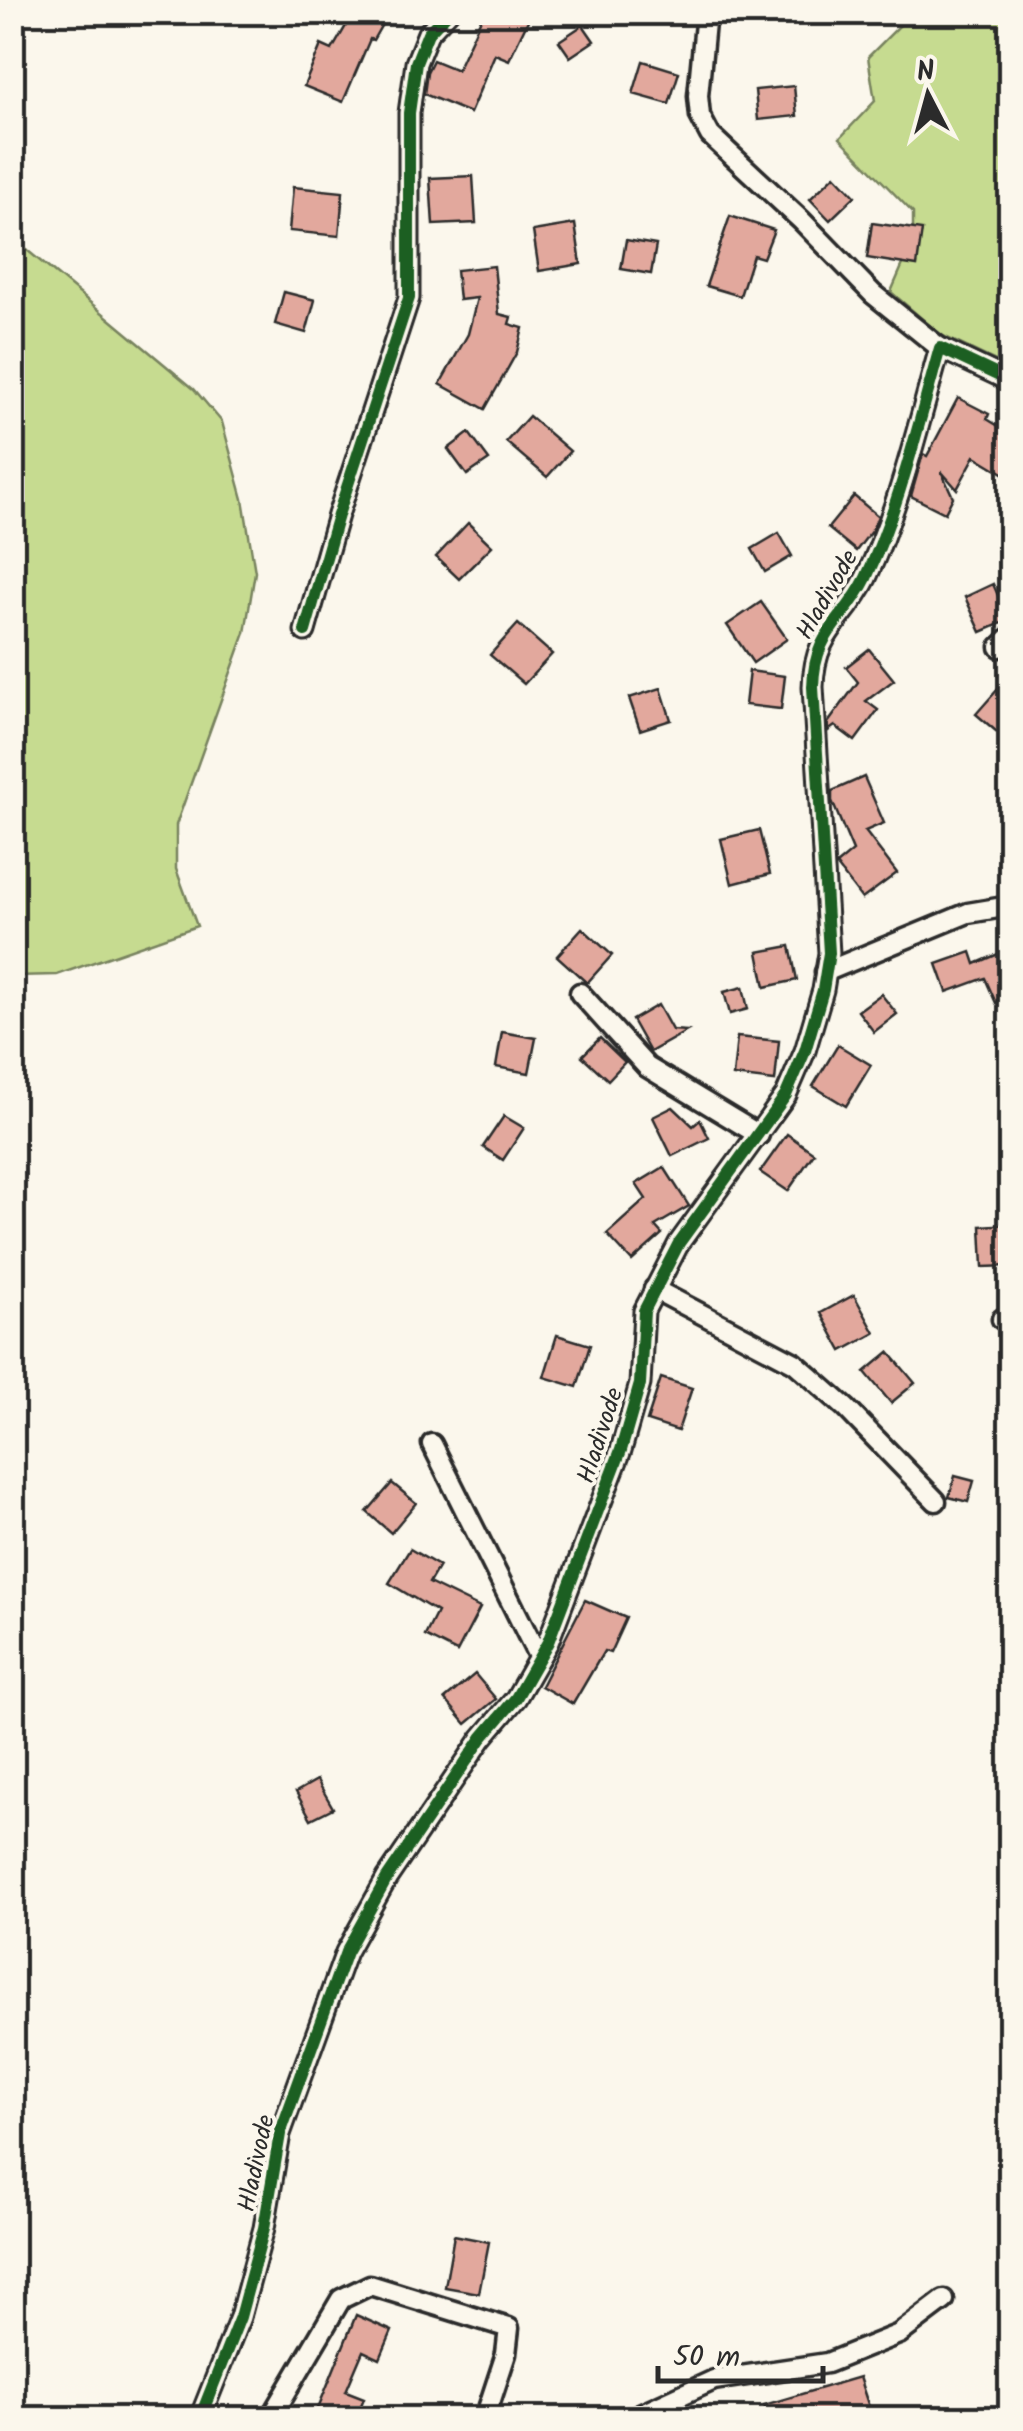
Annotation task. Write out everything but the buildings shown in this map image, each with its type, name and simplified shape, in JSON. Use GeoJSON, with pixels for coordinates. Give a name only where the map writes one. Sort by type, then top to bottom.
{"type":"FeatureCollection","features":[{"type":"Feature","properties":{"kind":"street"},"geometry":{"type":"LineString","coordinates":[[305,631],[338,515],[410,298],[408,113],[416,62],[428,34],[448,12]]}},
{"type":"Feature","properties":{"kind":"street"},"geometry":{"type":"LineString","coordinates":[[706,12],[698,96],[700,116],[710,135],[873,294],[940,348],[1010,381]]}},
{"type":"Feature","properties":{"kind":"street","name":"Hladivode"},"geometry":{"type":"LineString","coordinates":[[200,2418],[245,2299],[264,2228],[280,2134],[346,1952],[387,1878],[482,1738],[516,1698],[548,1642],[621,1450],[640,1384],[644,1311],[678,1243],[786,1095],[805,1051],[829,953],[816,779],[813,664],[820,642],[864,582],[871,565],[898,497],[940,348]]}},
{"type":"Feature","properties":{"kind":"street"},"geometry":{"type":"LineString","coordinates":[[826,972],[968,912],[1010,906]]}},
{"type":"Feature","properties":{"kind":"street"},"geometry":{"type":"LineString","coordinates":[[580,993],[647,1067],[759,1136]]}},
{"type":"Feature","properties":{"kind":"street"},"geometry":{"type":"LineString","coordinates":[[654,1289],[795,1364],[846,1408],[936,1502]]}},
{"type":"Feature","properties":{"kind":"street"},"geometry":{"type":"LineString","coordinates":[[432,1444],[539,1658]]}},
{"type":"Feature","properties":{"kind":"street"},"geometry":{"type":"LineString","coordinates":[[271,2418],[340,2299],[370,2285],[509,2328],[506,2354],[485,2418]]}},
{"type":"Feature","properties":{"kind":"street"},"geometry":{"type":"LineString","coordinates":[[631,2418],[654,2413],[714,2380],[827,2363],[898,2334],[944,2300]]}},
{"type":"Feature","properties":{"kind":"green space"},"geometry":{"type":"Polygon","coordinates":[[[912,13],[1010,13],[1010,368],[941,335],[891,292],[913,241],[913,213],[840,138],[875,101],[868,57],[912,13]]]}},
{"type":"Feature","properties":{"kind":"green space"},"geometry":{"type":"Polygon","coordinates":[[[13,195],[21,245],[194,389],[222,422],[243,499],[255,572],[245,633],[176,825],[176,869],[197,926],[57,975],[13,976],[13,195]]]}},
{"type":"Feature","properties":{"kind":"cycle path"},"geometry":{"type":"LineString","coordinates":[[305,631],[338,515],[409,298],[409,113],[416,63],[428,33],[448,12]]}},
{"type":"Feature","properties":{"kind":"cycle path"},"geometry":{"type":"LineString","coordinates":[[200,2418],[240,2317],[264,2228],[280,2134],[346,1952],[387,1878],[482,1738],[516,1698],[548,1642],[621,1450],[640,1384],[644,1311],[679,1243],[786,1095],[805,1051],[829,953],[813,687],[824,639],[857,593],[878,550],[908,464],[940,348],[1010,381]]}}]}
